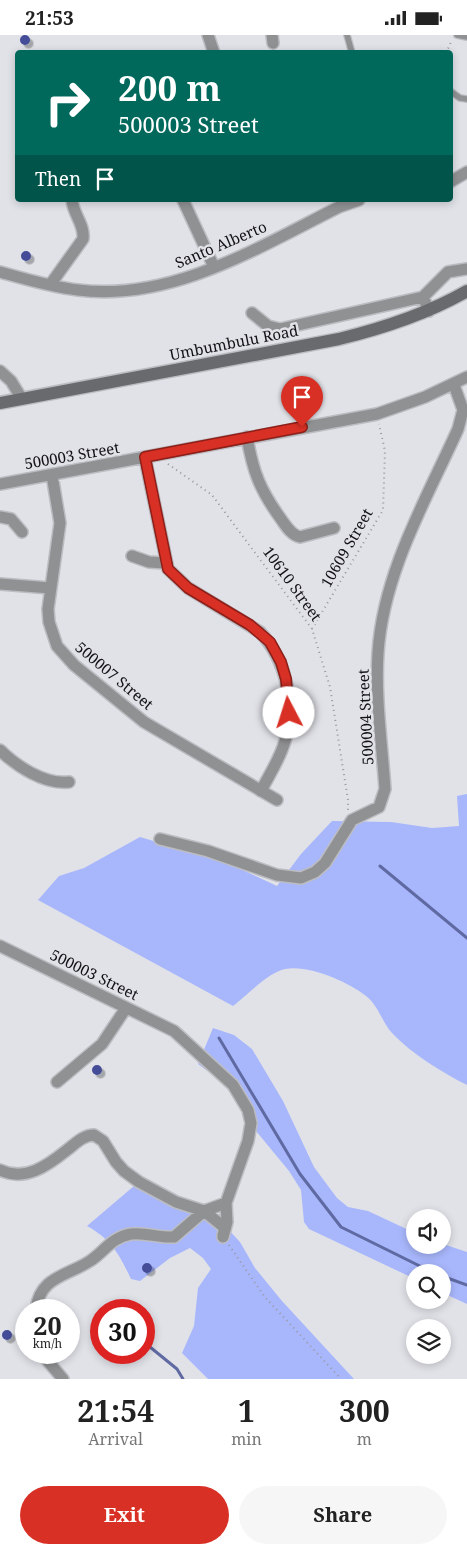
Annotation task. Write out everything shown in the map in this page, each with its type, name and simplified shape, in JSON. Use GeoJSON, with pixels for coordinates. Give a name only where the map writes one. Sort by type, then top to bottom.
{"type":"FeatureCollection","features":[{"type":"Feature","properties":{"kind":"main road","name":"Umbumbulu Road"},"geometry":{"type":"LineString","coordinates":[[0,403],[312,345],[370,331],[429,311],[467,291]]}},
{"type":"Feature","properties":{"kind":"street"},"geometry":{"type":"LineString","coordinates":[[208,35],[213,50]]}},
{"type":"Feature","properties":{"kind":"street"},"geometry":{"type":"LineString","coordinates":[[453,181],[467,172]]}},
{"type":"Feature","properties":{"kind":"street"},"geometry":{"type":"LineString","coordinates":[[50,285],[84,239],[84,232],[73,210],[72,202]]}},
{"type":"Feature","properties":{"kind":"street"},"geometry":{"type":"LineString","coordinates":[[184,202],[214,267]]}},
{"type":"Feature","properties":{"kind":"street","name":"Santo Alberto"},"geometry":{"type":"LineString","coordinates":[[0,271],[78,291],[120,290],[174,281],[214,267],[339,207],[353,202]]}},
{"type":"Feature","properties":{"kind":"street"},"geometry":{"type":"LineString","coordinates":[[252,313],[268,326],[280,329],[423,297],[448,272],[467,269]]}},
{"type":"Feature","properties":{"kind":"street"},"geometry":{"type":"LineString","coordinates":[[423,297],[429,311]]}},
{"type":"Feature","properties":{"kind":"street"},"geometry":{"type":"LineString","coordinates":[[0,371],[11,381],[22,399]]}},
{"type":"Feature","properties":{"kind":"street","name":"500003 Street"},"geometry":{"type":"LineString","coordinates":[[0,484],[377,414],[454,385],[467,377]]}},
{"type":"Feature","properties":{"kind":"street","name":"500004 Street"},"geometry":{"type":"LineString","coordinates":[[348,824],[352,820],[375,810],[384,795],[377,672],[382,620],[400,559],[458,429],[463,410],[454,385]]}},
{"type":"Feature","properties":{"kind":"street"},"geometry":{"type":"LineString","coordinates":[[246,437],[257,482],[268,502],[290,531],[300,537],[334,528]]}},
{"type":"Feature","properties":{"kind":"street"},"geometry":{"type":"LineString","coordinates":[[151,456],[165,563],[172,576],[188,588],[260,632],[270,642],[281,662],[288,695],[288,728],[280,755],[261,791]]}},
{"type":"Feature","properties":{"kind":"street","name":"500007 Street"},"geometry":{"type":"LineString","coordinates":[[52,475],[60,523],[48,609],[52,633],[57,646],[74,665],[144,722],[277,800]]}},
{"type":"Feature","properties":{"kind":"street"},"geometry":{"type":"LineString","coordinates":[[0,517],[11,519],[22,532]]}},
{"type":"Feature","properties":{"kind":"street"},"geometry":{"type":"LineString","coordinates":[[132,556],[149,562],[165,563]]}},
{"type":"Feature","properties":{"kind":"street"},"geometry":{"type":"LineString","coordinates":[[0,583],[50,588]]}},
{"type":"Feature","properties":{"kind":"street"},"geometry":{"type":"LineString","coordinates":[[0,750],[16,764],[41,776],[60,783],[69,782]]}},
{"type":"Feature","properties":{"kind":"street"},"geometry":{"type":"LineString","coordinates":[[160,839],[208,851],[276,875],[301,878],[315,872],[325,863],[333,853],[348,824]]}},
{"type":"Feature","properties":{"kind":"street","name":"500003 Street"},"geometry":{"type":"LineString","coordinates":[[0,946],[174,1031],[233,1085],[248,1110],[251,1123],[248,1141],[226,1203],[227,1222],[223,1237]]}},
{"type":"Feature","properties":{"kind":"street"},"geometry":{"type":"LineString","coordinates":[[57,1082],[102,1044],[126,1008]]}},
{"type":"Feature","properties":{"kind":"street"},"geometry":{"type":"LineString","coordinates":[[0,1170],[10,1175],[26,1175],[52,1161],[82,1138],[94,1135],[102,1141],[124,1171],[139,1182],[176,1202],[204,1211],[224,1228],[223,1237]]}},
{"type":"Feature","properties":{"kind":"street"},"geometry":{"type":"LineString","coordinates":[[39,1299],[40,1293],[53,1278],[91,1261],[113,1240],[130,1234],[174,1237],[204,1211],[226,1203]]}},
{"type":"Feature","properties":{"kind":"street"},"geometry":{"type":"LineString","coordinates":[[50,1364],[63,1379]]}},
{"type":"Feature","properties":{"kind":"lane"},"geometry":{"type":"LineString","coordinates":[[347,35],[351,50]]}},
{"type":"Feature","properties":{"kind":"lane"},"geometry":{"type":"LineString","coordinates":[[455,35],[467,37]]}},
{"type":"Feature","properties":{"kind":"lane"},"geometry":{"type":"LineString","coordinates":[[453,93],[460,98],[467,99]]}},
{"type":"Feature","properties":{"kind":"path"},"geometry":{"type":"LineString","coordinates":[[448,50],[455,35]]}},
{"type":"Feature","properties":{"kind":"path","name":"10609 Street"},"geometry":{"type":"LineString","coordinates":[[312,629],[382,510],[384,451],[377,414]]}},
{"type":"Feature","properties":{"kind":"path","name":"10610 Street"},"geometry":{"type":"LineString","coordinates":[[151,456],[212,495],[312,629],[330,687],[348,800],[348,824]]}},
{"type":"Feature","properties":{"kind":"path"},"geometry":{"type":"LineString","coordinates":[[223,1237],[254,1284],[341,1379]]}},
{"type":"Feature","properties":{"kind":"shaded area"},"geometry":{"type":"Polygon","coordinates":[[[467,794],[467,1085],[437,1068],[408,1048],[392,1033],[370,1000],[349,985],[328,975],[305,969],[285,969],[265,979],[233,1006],[38,900],[59,876],[84,868],[140,837],[228,863],[277,886],[301,854],[332,821],[391,822],[432,828],[459,826],[457,796],[467,794]]]}},
{"type":"Feature","properties":{"kind":"shaded area"},"geometry":{"type":"Polygon","coordinates":[[[213,1028],[234,1035],[252,1049],[283,1101],[314,1167],[337,1198],[348,1207],[368,1211],[406,1229],[406,1254],[451,1254],[451,1247],[467,1252],[467,1304],[451,1297],[451,1264],[406,1264],[406,1275],[309,1229],[304,1222],[301,1190],[289,1171],[256,1131],[232,1089],[198,1064],[213,1028]]]}},
{"type":"Feature","properties":{"kind":"shaded area"},"geometry":{"type":"Polygon","coordinates":[[[141,1180],[214,1214],[240,1242],[255,1268],[282,1301],[354,1379],[208,1379],[182,1353],[194,1326],[198,1288],[211,1269],[203,1258],[190,1248],[170,1258],[140,1281],[131,1279],[114,1248],[96,1231],[87,1226],[141,1180]]]}},
{"type":"Feature","properties":{"kind":"building"},"geometry":{"type":"Polygon","coordinates":[[[23,35],[27,35],[30,40],[29,44],[23,45],[20,42],[20,38],[23,35]]]}},
{"type":"Feature","properties":{"kind":"building"},"geometry":{"type":"Polygon","coordinates":[[[24,251],[28,251],[31,256],[30,260],[24,261],[21,258],[21,254],[24,251]]]}},
{"type":"Feature","properties":{"kind":"building"},"geometry":{"type":"Polygon","coordinates":[[[95,1065],[99,1065],[102,1070],[101,1074],[95,1075],[92,1072],[92,1068],[95,1065]]]}},
{"type":"Feature","properties":{"kind":"building"},"geometry":{"type":"Polygon","coordinates":[[[145,1263],[149,1263],[152,1268],[151,1272],[145,1273],[142,1270],[142,1266],[145,1263]]]}},
{"type":"Feature","properties":{"kind":"building"},"geometry":{"type":"Polygon","coordinates":[[[5,1330],[9,1330],[12,1335],[11,1339],[5,1340],[2,1337],[2,1333],[5,1330]]]}},
{"type":"Feature","properties":{"kind":"waterway"},"geometry":{"type":"LineString","coordinates":[[380,866],[467,938]]}},
{"type":"Feature","properties":{"kind":"waterway"},"geometry":{"type":"LineString","coordinates":[[219,1038],[300,1174],[341,1227],[416,1264]]}},
{"type":"Feature","properties":{"kind":"waterway"},"geometry":{"type":"LineString","coordinates":[[451,1279],[467,1285]]}},
{"type":"Feature","properties":{"kind":"waterway"},"geometry":{"type":"LineString","coordinates":[[155,1351],[177,1369],[183,1379]]}},
{"type":"Feature","properties":{"kind":"route"},"geometry":{"type":"LineString","coordinates":[[289,713],[286,679],[281,662],[270,642],[250,625],[188,588],[172,576],[168,569],[165,563],[145,457],[302,427]]}}]}
